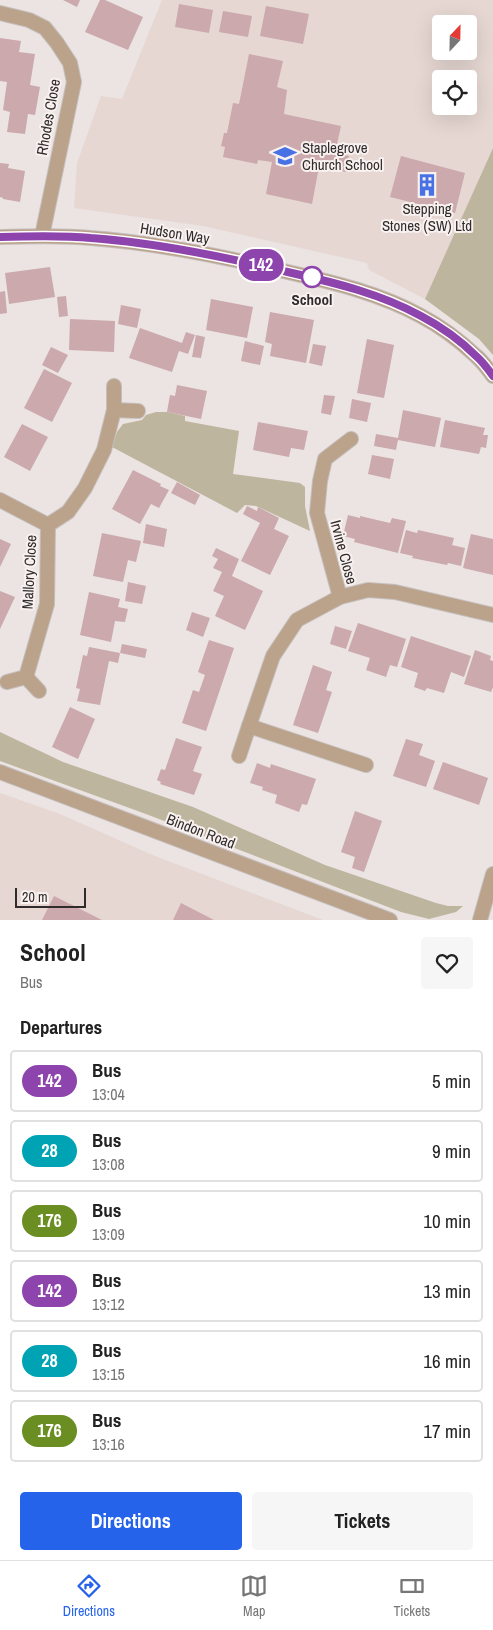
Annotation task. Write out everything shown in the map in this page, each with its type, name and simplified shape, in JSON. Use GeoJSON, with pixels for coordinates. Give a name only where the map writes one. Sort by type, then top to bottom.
{"type":"FeatureCollection","features":[{"type":"Feature","properties":{"kind":"street","name":"Rhodes Close"},"geometry":{"type":"LineString","coordinates":[[0,13],[29,20],[45,28],[70,63],[74,82],[42,236]]}},
{"type":"Feature","properties":{"kind":"street","name":"Hudson Way"},"geometry":{"type":"LineString","coordinates":[[0,237],[90,238],[202,253],[267,266],[338,284],[398,304],[422,316],[476,356],[493,376]]}},
{"type":"Feature","properties":{"kind":"street","name":"Mallory Close"},"geometry":{"type":"LineString","coordinates":[[48,525],[68,512],[85,488],[104,450],[114,410],[114,386]]}},
{"type":"Feature","properties":{"kind":"street"},"geometry":{"type":"LineString","coordinates":[[114,410],[138,411]]}},
{"type":"Feature","properties":{"kind":"street","name":"Irvine Close"},"geometry":{"type":"LineString","coordinates":[[340,597],[317,513],[324,459],[351,439]]}},
{"type":"Feature","properties":{"kind":"street","name":"Mallory Close"},"geometry":{"type":"LineString","coordinates":[[0,500],[48,525]]}},
{"type":"Feature","properties":{"kind":"street","name":"Mallory Close"},"geometry":{"type":"LineString","coordinates":[[26,677],[47,604],[48,525]]}},
{"type":"Feature","properties":{"kind":"street","name":"Irvine Close"},"geometry":{"type":"LineString","coordinates":[[238,756],[273,656],[297,620],[340,597],[368,590],[395,592],[493,614]]}},
{"type":"Feature","properties":{"kind":"street"},"geometry":{"type":"LineString","coordinates":[[8,682],[26,677],[40,691]]}},
{"type":"Feature","properties":{"kind":"street"},"geometry":{"type":"LineString","coordinates":[[249,726],[366,765]]}},
{"type":"Feature","properties":{"kind":"street","name":"Bindon Road"},"geometry":{"type":"LineString","coordinates":[[0,772],[390,920]]}},
{"type":"Feature","properties":{"kind":"street"},"geometry":{"type":"LineString","coordinates":[[480,920],[493,874]]}},
{"type":"Feature","properties":{"kind":"shaded area","name":"Staplegrove Church School"},"geometry":{"type":"Polygon","coordinates":[[[162,0],[493,0],[493,148],[425,299],[369,270],[367,263],[203,226],[74,208],[77,163],[101,96],[122,99],[162,0]]]}},
{"type":"Feature","properties":{"kind":"shaded area"},"geometry":{"type":"Polygon","coordinates":[[[493,148],[493,355],[479,339],[425,299],[493,148]]]}},
{"type":"Feature","properties":{"kind":"shaded area"},"geometry":{"type":"Polygon","coordinates":[[[156,412],[167,412],[185,416],[185,421],[239,431],[233,474],[300,483],[305,487],[305,506],[310,531],[256,506],[245,505],[237,513],[112,447],[117,432],[123,424],[142,420],[146,415],[156,412]]]}},
{"type":"Feature","properties":{"kind":"shaded area"},"geometry":{"type":"Polygon","coordinates":[[[0,732],[63,762],[193,807],[325,865],[436,903],[448,906],[463,906],[456,912],[429,919],[401,912],[146,814],[0,761],[0,732]]]}},
{"type":"Feature","properties":{"kind":"shaded area"},"geometry":{"type":"Polygon","coordinates":[[[0,793],[60,814],[155,856],[323,920],[0,920],[0,793]]]}},
{"type":"Feature","properties":{"kind":"building"},"geometry":{"type":"Polygon","coordinates":[[[63,0],[80,0],[77,7],[63,0]]]}},
{"type":"Feature","properties":{"kind":"building"},"geometry":{"type":"Polygon","coordinates":[[[100,0],[105,0],[143,17],[128,50],[85,32],[100,0]]]}},
{"type":"Feature","properties":{"kind":"building"},"geometry":{"type":"Polygon","coordinates":[[[179,4],[213,10],[209,33],[175,27],[179,4]]]}},
{"type":"Feature","properties":{"kind":"building"},"geometry":{"type":"Polygon","coordinates":[[[266,6],[309,14],[303,44],[260,36],[266,6]]]}},
{"type":"Feature","properties":{"kind":"building"},"geometry":{"type":"Polygon","coordinates":[[[223,11],[252,16],[248,37],[219,32],[223,11]]]}},
{"type":"Feature","properties":{"kind":"building"},"geometry":{"type":"Polygon","coordinates":[[[0,38],[21,41],[19,52],[35,54],[30,85],[40,87],[35,115],[28,114],[25,134],[7,132],[10,112],[3,110],[7,82],[0,81],[0,38]]]}},
{"type":"Feature","properties":{"kind":"building"},"geometry":{"type":"Polygon","coordinates":[[[249,54],[283,61],[277,87],[287,90],[284,114],[341,126],[335,153],[349,156],[346,172],[319,167],[312,204],[266,194],[272,162],[258,160],[257,164],[223,157],[225,147],[221,146],[224,133],[227,133],[233,103],[239,104],[249,54]]]}},
{"type":"Feature","properties":{"kind":"building","name":"Stepping Stones (SW) Ltd"},"geometry":{"type":"Polygon","coordinates":[[[401,156],[465,173],[455,213],[390,197],[401,156]]]}},
{"type":"Feature","properties":{"kind":"building"},"geometry":{"type":"Polygon","coordinates":[[[0,163],[9,164],[8,168],[25,171],[20,202],[0,197],[0,163]]]}},
{"type":"Feature","properties":{"kind":"building"},"geometry":{"type":"Polygon","coordinates":[[[50,267],[55,297],[9,304],[5,273],[50,267]]]}},
{"type":"Feature","properties":{"kind":"building"},"geometry":{"type":"Polygon","coordinates":[[[5,291],[7,313],[0,314],[0,292],[5,291]]]}},
{"type":"Feature","properties":{"kind":"building"},"geometry":{"type":"Polygon","coordinates":[[[66,296],[68,316],[59,317],[57,297],[66,296]]]}},
{"type":"Feature","properties":{"kind":"building"},"geometry":{"type":"Polygon","coordinates":[[[211,299],[253,307],[247,338],[206,330],[211,299]]]}},
{"type":"Feature","properties":{"kind":"building"},"geometry":{"type":"Polygon","coordinates":[[[121,305],[141,309],[137,328],[118,324],[121,305]]]}},
{"type":"Feature","properties":{"kind":"building"},"geometry":{"type":"Polygon","coordinates":[[[270,312],[314,320],[306,363],[270,356],[272,344],[265,342],[270,312]]]}},
{"type":"Feature","properties":{"kind":"building"},"geometry":{"type":"Polygon","coordinates":[[[70,319],[115,321],[114,352],[69,350],[70,319]]]}},
{"type":"Feature","properties":{"kind":"building"},"geometry":{"type":"Polygon","coordinates":[[[140,328],[182,343],[186,332],[195,335],[188,354],[179,351],[172,372],[129,358],[140,328]]]}},
{"type":"Feature","properties":{"kind":"building"},"geometry":{"type":"Polygon","coordinates":[[[196,335],[205,337],[201,358],[192,357],[196,335]]]}},
{"type":"Feature","properties":{"kind":"building"},"geometry":{"type":"Polygon","coordinates":[[[367,339],[394,345],[384,398],[357,393],[367,339]]]}},
{"type":"Feature","properties":{"kind":"building"},"geometry":{"type":"Polygon","coordinates":[[[245,341],[264,346],[260,365],[241,361],[245,341]]]}},
{"type":"Feature","properties":{"kind":"building"},"geometry":{"type":"Polygon","coordinates":[[[313,344],[326,346],[322,366],[309,363],[313,344]]]}},
{"type":"Feature","properties":{"kind":"building"},"geometry":{"type":"Polygon","coordinates":[[[51,347],[68,355],[58,373],[42,365],[51,347]]]}},
{"type":"Feature","properties":{"kind":"building"},"geometry":{"type":"Polygon","coordinates":[[[44,369],[72,383],[52,422],[24,408],[44,369]]]}},
{"type":"Feature","properties":{"kind":"building"},"geometry":{"type":"Polygon","coordinates":[[[177,385],[207,391],[201,419],[167,412],[170,395],[175,396],[177,385]]]}},
{"type":"Feature","properties":{"kind":"building"},"geometry":{"type":"Polygon","coordinates":[[[324,395],[335,396],[331,415],[321,413],[324,395]]]}},
{"type":"Feature","properties":{"kind":"building"},"geometry":{"type":"Polygon","coordinates":[[[352,399],[371,403],[367,422],[349,418],[352,399]]]}},
{"type":"Feature","properties":{"kind":"building"},"geometry":{"type":"Polygon","coordinates":[[[403,410],[441,418],[435,447],[398,440],[396,450],[374,446],[376,434],[398,438],[403,410]]]}},
{"type":"Feature","properties":{"kind":"building"},"geometry":{"type":"Polygon","coordinates":[[[445,420],[485,428],[483,435],[488,435],[486,448],[481,447],[479,454],[440,447],[445,420]]]}},
{"type":"Feature","properties":{"kind":"building"},"geometry":{"type":"Polygon","coordinates":[[[258,422],[308,431],[304,450],[291,448],[289,457],[253,450],[258,422]]]}},
{"type":"Feature","properties":{"kind":"building"},"geometry":{"type":"Polygon","coordinates":[[[22,424],[48,437],[30,471],[4,457],[22,424]]]}},
{"type":"Feature","properties":{"kind":"building"},"geometry":{"type":"Polygon","coordinates":[[[372,455],[394,459],[390,479],[368,474],[372,455]]]}},
{"type":"Feature","properties":{"kind":"building"},"geometry":{"type":"Polygon","coordinates":[[[133,470],[169,490],[159,508],[151,504],[140,524],[112,509],[133,470]]]}},
{"type":"Feature","properties":{"kind":"building"},"geometry":{"type":"Polygon","coordinates":[[[177,482],[200,495],[195,505],[171,493],[177,482]]]}},
{"type":"Feature","properties":{"kind":"building"},"geometry":{"type":"Polygon","coordinates":[[[247,506],[257,511],[258,507],[279,518],[274,529],[289,536],[270,575],[241,561],[260,523],[243,514],[247,506]]]}},
{"type":"Feature","properties":{"kind":"building"},"geometry":{"type":"Polygon","coordinates":[[[348,515],[390,523],[392,518],[406,521],[398,553],[354,542],[355,539],[343,536],[348,515]]]}},
{"type":"Feature","properties":{"kind":"building"},"geometry":{"type":"Polygon","coordinates":[[[146,524],[167,529],[164,547],[143,543],[146,524]]]}},
{"type":"Feature","properties":{"kind":"building"},"geometry":{"type":"Polygon","coordinates":[[[406,530],[417,533],[418,530],[454,538],[452,545],[465,548],[461,566],[412,558],[413,556],[400,553],[406,530]]]}},
{"type":"Feature","properties":{"kind":"building"},"geometry":{"type":"Polygon","coordinates":[[[102,533],[141,541],[136,562],[128,560],[123,582],[93,576],[102,533]]]}},
{"type":"Feature","properties":{"kind":"building"},"geometry":{"type":"Polygon","coordinates":[[[471,534],[493,539],[493,575],[463,568],[471,534]]]}},
{"type":"Feature","properties":{"kind":"building"},"geometry":{"type":"Polygon","coordinates":[[[0,539],[11,544],[0,567],[0,539]]]}},
{"type":"Feature","properties":{"kind":"building"},"geometry":{"type":"Polygon","coordinates":[[[216,548],[239,559],[232,576],[263,591],[245,630],[215,616],[224,596],[213,591],[222,572],[213,568],[218,559],[212,556],[216,548]]]}},
{"type":"Feature","properties":{"kind":"building"},"geometry":{"type":"Polygon","coordinates":[[[128,582],[146,586],[142,604],[125,601],[128,582]]]}},
{"type":"Feature","properties":{"kind":"building"},"geometry":{"type":"Polygon","coordinates":[[[0,591],[15,597],[0,629],[0,591]]]}},
{"type":"Feature","properties":{"kind":"building"},"geometry":{"type":"Polygon","coordinates":[[[89,592],[120,599],[118,607],[128,609],[125,622],[115,621],[111,642],[80,635],[89,592]]]}},
{"type":"Feature","properties":{"kind":"building"},"geometry":{"type":"Polygon","coordinates":[[[192,612],[210,618],[203,637],[186,630],[192,612]]]}},
{"type":"Feature","properties":{"kind":"building"},"geometry":{"type":"Polygon","coordinates":[[[358,623],[406,639],[397,667],[390,665],[386,677],[366,670],[370,658],[348,651],[358,623]]]}},
{"type":"Feature","properties":{"kind":"building"},"geometry":{"type":"Polygon","coordinates":[[[335,626],[352,631],[346,649],[330,644],[335,626]]]}},
{"type":"Feature","properties":{"kind":"building"},"geometry":{"type":"Polygon","coordinates":[[[411,636],[471,656],[464,677],[451,672],[444,693],[427,688],[425,691],[414,687],[418,673],[401,667],[411,636]]]}},
{"type":"Feature","properties":{"kind":"building"},"geometry":{"type":"Polygon","coordinates":[[[209,640],[234,648],[206,731],[182,723],[193,690],[199,692],[205,675],[198,672],[209,640]]]}},
{"type":"Feature","properties":{"kind":"building"},"geometry":{"type":"Polygon","coordinates":[[[122,644],[147,649],[145,658],[120,653],[122,644]]]}},
{"type":"Feature","properties":{"kind":"building"},"geometry":{"type":"Polygon","coordinates":[[[89,647],[120,653],[118,663],[109,661],[100,705],[77,701],[80,689],[76,688],[83,655],[87,656],[89,647]]]}},
{"type":"Feature","properties":{"kind":"building"},"geometry":{"type":"Polygon","coordinates":[[[475,650],[491,656],[490,660],[493,661],[493,687],[491,692],[464,684],[475,650]]]}},
{"type":"Feature","properties":{"kind":"building"},"geometry":{"type":"Polygon","coordinates":[[[313,665],[332,672],[326,690],[332,692],[318,733],[293,725],[313,665]]]}},
{"type":"Feature","properties":{"kind":"building"},"geometry":{"type":"Polygon","coordinates":[[[70,707],[95,719],[78,759],[52,747],[70,707]]]}},
{"type":"Feature","properties":{"kind":"building"},"geometry":{"type":"Polygon","coordinates":[[[176,738],[202,747],[193,771],[202,774],[194,795],[160,784],[161,782],[157,780],[161,769],[165,770],[176,738]]]}},
{"type":"Feature","properties":{"kind":"building"},"geometry":{"type":"Polygon","coordinates":[[[406,739],[423,744],[419,755],[435,761],[426,787],[393,776],[406,739]]]}},
{"type":"Feature","properties":{"kind":"building"},"geometry":{"type":"Polygon","coordinates":[[[443,762],[488,778],[479,805],[433,789],[443,762]]]}},
{"type":"Feature","properties":{"kind":"building"},"geometry":{"type":"Polygon","coordinates":[[[257,763],[270,768],[271,764],[316,779],[307,805],[302,804],[299,812],[275,803],[277,795],[262,790],[263,787],[250,783],[257,763]]]}},
{"type":"Feature","properties":{"kind":"building"},"geometry":{"type":"Polygon","coordinates":[[[355,811],[382,821],[364,872],[352,868],[355,857],[341,852],[355,811]]]}},
{"type":"Feature","properties":{"kind":"building"},"geometry":{"type":"Polygon","coordinates":[[[54,896],[102,920],[42,920],[54,896]]]}},
{"type":"Feature","properties":{"kind":"building"},"geometry":{"type":"Polygon","coordinates":[[[181,903],[214,920],[173,920],[181,903]]]}},
{"type":"Feature","properties":{"kind":"bus line","name":"142"},"geometry":{"type":"LineString","coordinates":[[0,237],[90,238],[148,245],[249,262],[338,284],[398,304],[422,316],[476,356],[493,376]]}},
{"type":"Feature","properties":{"kind":"place","name":"Staplegrove Church School"},"geometry":{"type":"Point","coordinates":[285,156]}},
{"type":"Feature","properties":{"kind":"place","name":"Stepping Stones (SW) Ltd"},"geometry":{"type":"Point","coordinates":[427,185]}},
{"type":"Feature","properties":{"kind":"place","name":"School"},"geometry":{"type":"Point","coordinates":[312,277]}}]}
